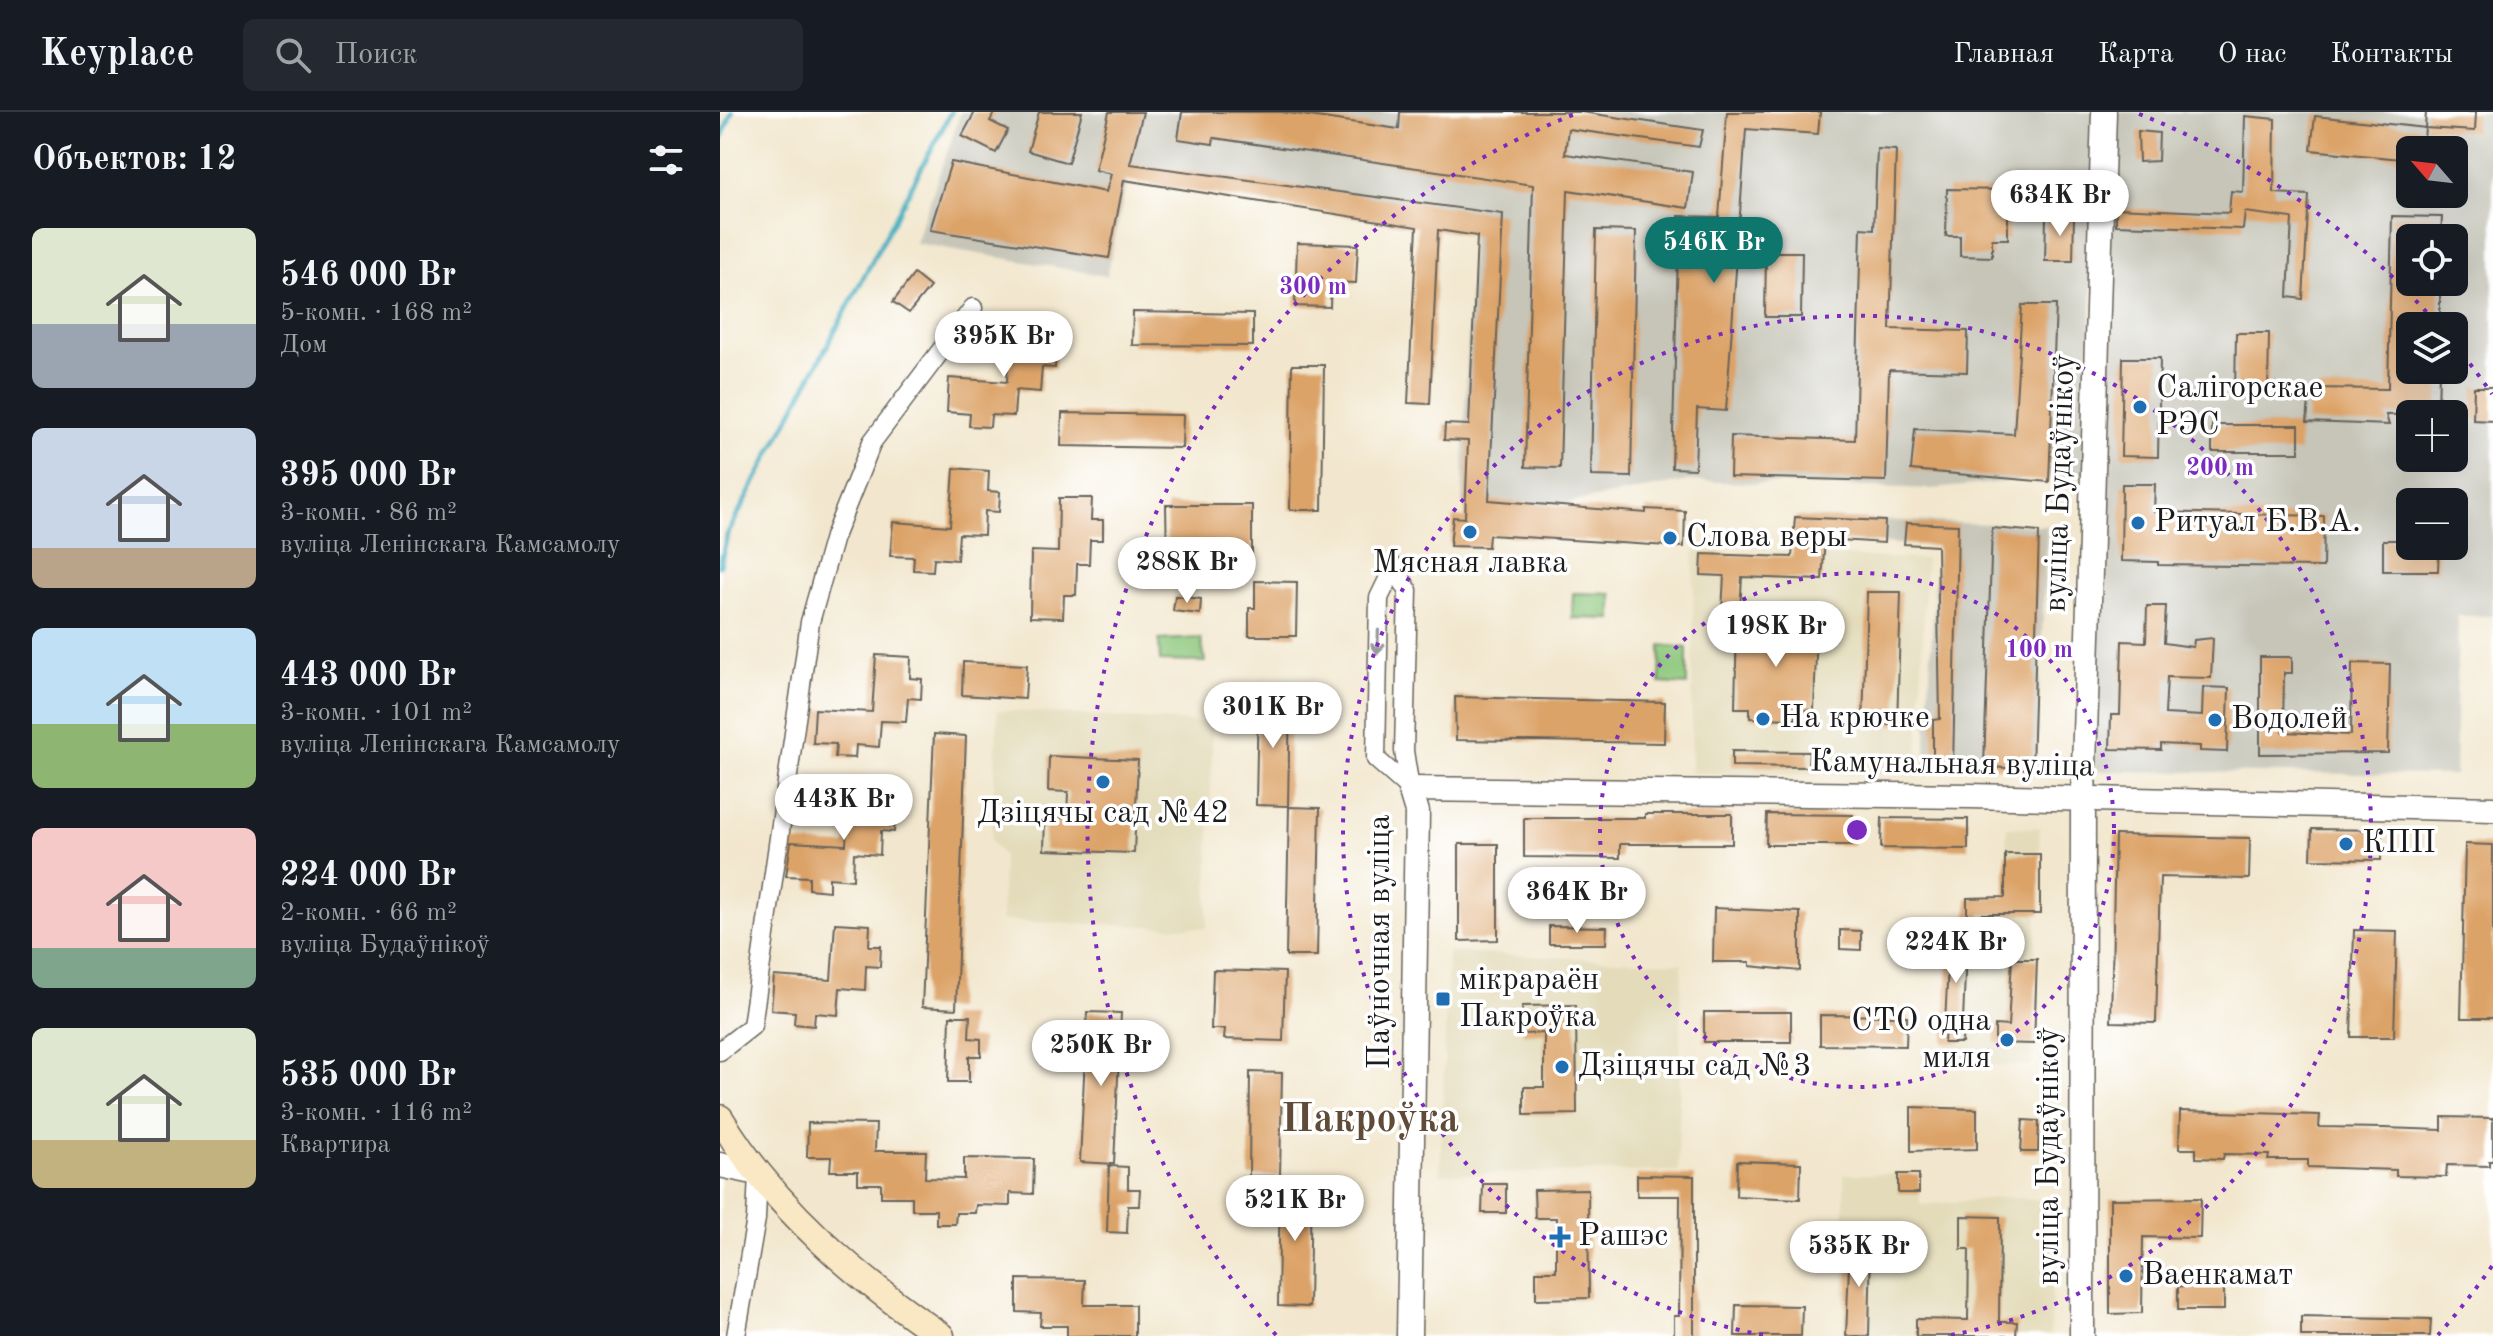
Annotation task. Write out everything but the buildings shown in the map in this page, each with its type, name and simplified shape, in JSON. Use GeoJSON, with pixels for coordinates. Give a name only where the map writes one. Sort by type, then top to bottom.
{"type":"FeatureCollection","features":[{"type":"Feature","properties":{"kind":"main road"},"geometry":{"type":"LineString","coordinates":[[720,1118],[758,1173],[843,1262],[941,1336]]}},
{"type":"Feature","properties":{"kind":"street","name":"вуліца Будаўнікоў"},"geometry":{"type":"LineString","coordinates":[[2082,1336],[2083,800],[2104,112]]}},
{"type":"Feature","properties":{"kind":"street"},"geometry":{"type":"LineString","coordinates":[[720,1051],[746,1034],[752,1026],[810,622],[834,537],[872,442],[973,308]]}},
{"type":"Feature","properties":{"kind":"street"},"geometry":{"type":"LineString","coordinates":[[1394,567],[1408,590],[1404,751],[1410,789],[1376,759],[1379,598],[1394,567]]}},
{"type":"Feature","properties":{"kind":"street","name":"Камунальная вуліца"},"geometry":{"type":"LineString","coordinates":[[1410,789],[2493,809]]}},
{"type":"Feature","properties":{"kind":"street","name":"Паўночная вуліца"},"geometry":{"type":"LineString","coordinates":[[1409,1336],[1417,812],[1410,789]]}},
{"type":"Feature","properties":{"kind":"street"},"geometry":{"type":"LineString","coordinates":[[720,1165],[758,1173],[756,1219],[736,1336]]}},
{"type":"Feature","properties":{"kind":"shaded area"},"geometry":{"type":"Polygon","coordinates":[[[961,112],[2095,112],[2088,474],[1933,489],[1688,481],[1563,504],[1462,504],[1472,226],[1128,175],[1107,276],[915,243],[961,112]]]}},
{"type":"Feature","properties":{"kind":"shaded area"},"geometry":{"type":"Polygon","coordinates":[[[2110,112],[2493,112],[2493,616],[2458,616],[2455,775],[2094,771],[2110,112]]]}},
{"type":"Feature","properties":{"kind":"shaded area"},"geometry":{"type":"Polygon","coordinates":[[[1795,517],[2047,526],[2036,765],[1925,764],[1937,546],[1794,538],[1795,517]]]}},
{"type":"Feature","properties":{"kind":"shaded area"},"geometry":{"type":"Polygon","coordinates":[[[1694,551],[1926,559],[1918,775],[1691,773],[1694,551]]]}},
{"type":"Feature","properties":{"kind":"shaded area","name":"Дзіцячы сад №42"},"geometry":{"type":"Polygon","coordinates":[[[998,710],[1213,723],[1207,928],[1001,921],[1003,856],[991,841],[998,710]]]}},
{"type":"Feature","properties":{"kind":"shaded area"},"geometry":{"type":"Polygon","coordinates":[[[2007,827],[2040,828],[2032,1066],[1945,1065],[1950,926],[1967,927],[1967,898],[2005,897],[2007,827]]]}},
{"type":"Feature","properties":{"kind":"shaded area","name":"Дзіцячы сад №3"},"geometry":{"type":"Polygon","coordinates":[[[1448,952],[1682,963],[1678,1171],[1440,1174],[1448,952]]]}},
{"type":"Feature","properties":{"kind":"shaded area"},"geometry":{"type":"Polygon","coordinates":[[[1844,1174],[1919,1174],[1920,1205],[2008,1197],[2055,1201],[2050,1336],[1844,1336],[1844,1174]]]}},
{"type":"Feature","properties":{"kind":"green space"},"geometry":{"type":"Polygon","coordinates":[[[1573,593],[1612,594],[1612,619],[1572,618],[1573,593]]]}},
{"type":"Feature","properties":{"kind":"green space"},"geometry":{"type":"Polygon","coordinates":[[[1201,638],[1205,662],[1160,661],[1159,640],[1201,638]]]}},
{"type":"Feature","properties":{"kind":"green space"},"geometry":{"type":"Polygon","coordinates":[[[1661,645],[1687,648],[1687,685],[1660,683],[1661,645]]]}},
{"type":"Feature","properties":{"kind":"waterway"},"geometry":{"type":"LineString","coordinates":[[720,142],[732,112]]}},
{"type":"Feature","properties":{"kind":"waterway"},"geometry":{"type":"LineString","coordinates":[[720,566],[727,535],[951,112]]}},
{"type":"Feature","properties":{"kind":"place","name":"Салігорскае РЭС"},"geometry":{"type":"Point","coordinates":[2140,407]}},
{"type":"Feature","properties":{"kind":"place","name":"Ритуал Б.В.А."},"geometry":{"type":"Point","coordinates":[2138,523]}},
{"type":"Feature","properties":{"kind":"place","name":"Мясная лавка"},"geometry":{"type":"Point","coordinates":[1470,532]}},
{"type":"Feature","properties":{"kind":"place","name":"Слова веры"},"geometry":{"type":"Point","coordinates":[1670,538]}},
{"type":"Feature","properties":{"kind":"place","name":"На крючке"},"geometry":{"type":"Point","coordinates":[1763,719]}},
{"type":"Feature","properties":{"kind":"place","name":"Водолей"},"geometry":{"type":"Point","coordinates":[2215,720]}},
{"type":"Feature","properties":{"kind":"place","name":"Дзіцячы сад №42"},"geometry":{"type":"Point","coordinates":[1103,782]}},
{"type":"Feature","properties":{"kind":"place","name":"КПП"},"geometry":{"type":"Point","coordinates":[2346,844]}},
{"type":"Feature","properties":{"kind":"place","name":"мікрараён Пакроўка"},"geometry":{"type":"Point","coordinates":[1443,999]}},
{"type":"Feature","properties":{"kind":"place","name":"СТО одна миля"},"geometry":{"type":"Point","coordinates":[2007,1040]}},
{"type":"Feature","properties":{"kind":"place","name":"Дзіцячы сад №3"},"geometry":{"type":"Point","coordinates":[1562,1067]}},
{"type":"Feature","properties":{"kind":"place","name":"Рашэс"},"geometry":{"type":"Point","coordinates":[1560,1237]}},
{"type":"Feature","properties":{"kind":"place","name":"Ваенкамат"},"geometry":{"type":"Point","coordinates":[2126,1276]}},
{"type":"Feature","properties":{"kind":"district","name":"Пакроўка"},"geometry":{"type":"Point","coordinates":[1370,1121]}}]}
